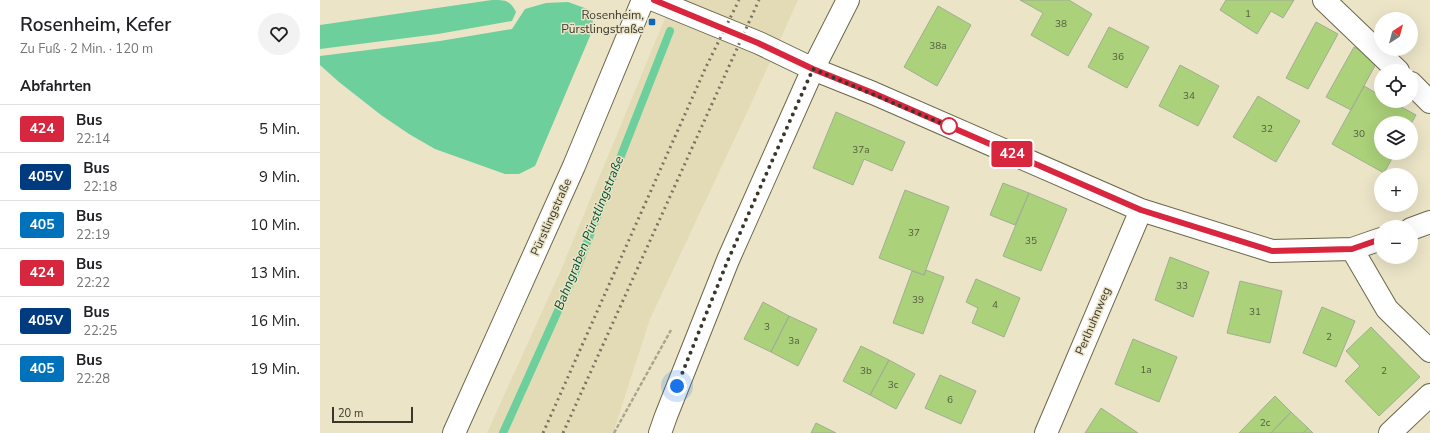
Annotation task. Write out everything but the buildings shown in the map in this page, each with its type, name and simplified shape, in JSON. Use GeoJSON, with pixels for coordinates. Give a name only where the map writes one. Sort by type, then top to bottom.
{"type":"FeatureCollection","features":[{"type":"Feature","properties":{"kind":"street","name":"Pürstlingstraße"},"geometry":{"type":"LineString","coordinates":[[454,433],[574,166],[643,0]]}},
{"type":"Feature","properties":{"kind":"street"},"geometry":{"type":"LineString","coordinates":[[654,0],[758,43],[813,69],[880,96],[1141,210],[1272,251],[1352,249],[1374,241]]}},
{"type":"Feature","properties":{"kind":"street"},"geometry":{"type":"LineString","coordinates":[[660,433],[728,260],[813,69],[848,0]]}},
{"type":"Feature","properties":{"kind":"street"},"geometry":{"type":"LineString","coordinates":[[1324,0],[1391,64]]}},
{"type":"Feature","properties":{"kind":"street"},"geometry":{"type":"LineString","coordinates":[[1418,90],[1430,102]]}},
{"type":"Feature","properties":{"kind":"street","name":"Perlhuhnweg"},"geometry":{"type":"LineString","coordinates":[[1046,433],[1141,210]]}},
{"type":"Feature","properties":{"kind":"street"},"geometry":{"type":"LineString","coordinates":[[1418,226],[1430,222]]}},
{"type":"Feature","properties":{"kind":"street"},"geometry":{"type":"LineString","coordinates":[[1352,249],[1387,309],[1430,351]]}},
{"type":"Feature","properties":{"kind":"street"},"geometry":{"type":"LineString","coordinates":[[1390,433],[1430,395]]}},
{"type":"Feature","properties":{"kind":"path"},"geometry":{"type":"LineString","coordinates":[[614,433],[675,323]]}},
{"type":"Feature","properties":{"kind":"shaded area"},"geometry":{"type":"Polygon","coordinates":[[[492,0],[504,1],[512,5],[516,12],[512,21],[438,34],[320,49],[320,25],[492,0]]]}},
{"type":"Feature","properties":{"kind":"shaded area"},"geometry":{"type":"Polygon","coordinates":[[[675,0],[798,0],[650,319],[613,433],[487,433],[561,270],[665,18],[675,0]]]}},
{"type":"Feature","properties":{"kind":"shaded area"},"geometry":{"type":"Polygon","coordinates":[[[568,2],[590,10],[593,20],[590,36],[535,166],[519,174],[505,174],[435,149],[381,115],[320,65],[320,56],[440,41],[512,29],[525,9],[546,3],[568,2]]]}},
{"type":"Feature","properties":{"kind":"waterway","name":"Bahngraben Pürstlingstraße"},"geometry":{"type":"LineString","coordinates":[[503,433],[575,273],[670,31]]}},
{"type":"Feature","properties":{"kind":"railway"},"geometry":{"type":"LineString","coordinates":[[543,433],[706,67],[739,0]]}},
{"type":"Feature","properties":{"kind":"railway"},"geometry":{"type":"LineString","coordinates":[[563,433],[759,0]]}},
{"type":"Feature","properties":{"kind":"bus line","name":"424"},"geometry":{"type":"LineString","coordinates":[[654,0],[758,43],[813,69],[873,93],[1141,210],[1272,251],[1352,249],[1374,241]]}},
{"type":"Feature","properties":{"kind":"place","name":"Rosenheim, Pürstlingstraße"},"geometry":{"type":"Point","coordinates":[652,22]}},
{"type":"Feature","properties":{"kind":"route"},"geometry":{"type":"LineString","coordinates":[[677,386],[728,260],[813,69],[873,93],[950,127],[949,126]]}}]}
